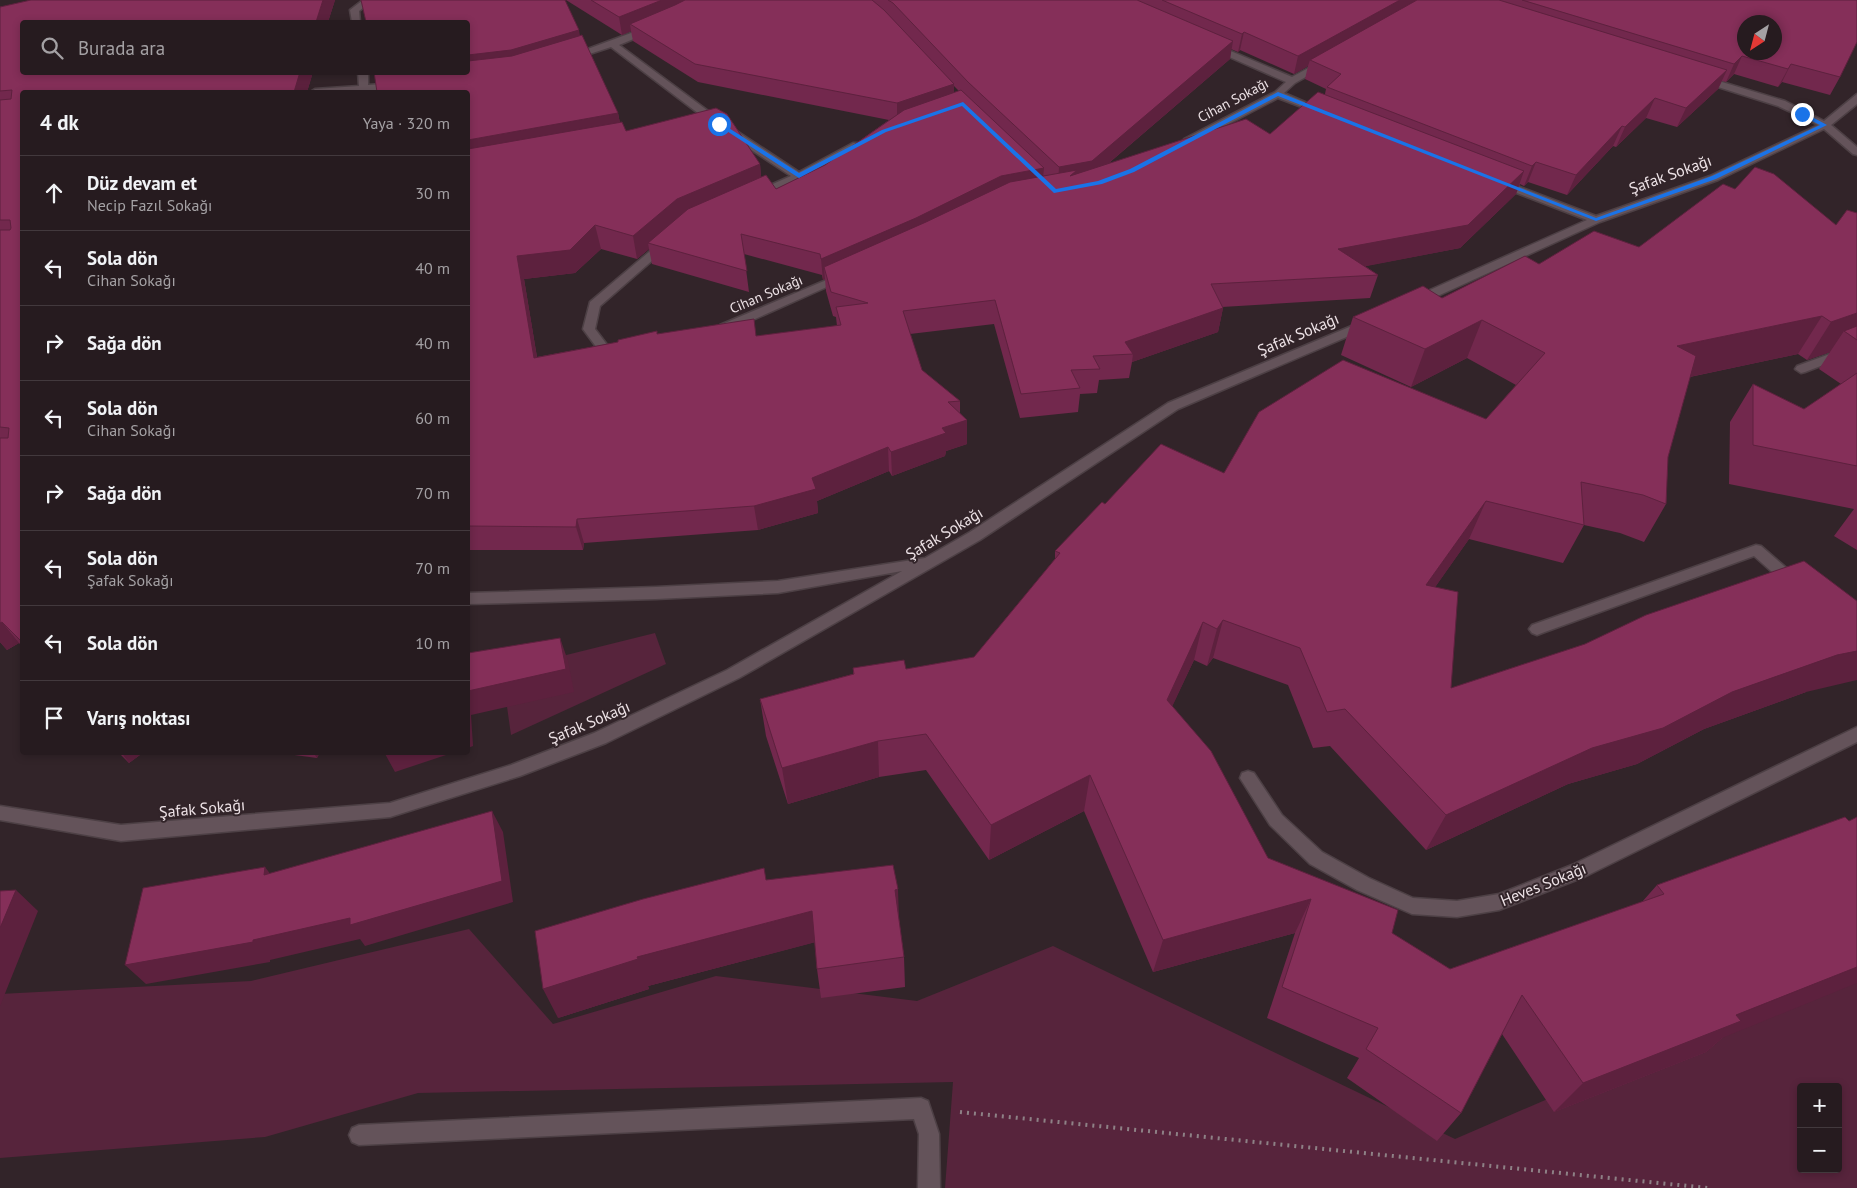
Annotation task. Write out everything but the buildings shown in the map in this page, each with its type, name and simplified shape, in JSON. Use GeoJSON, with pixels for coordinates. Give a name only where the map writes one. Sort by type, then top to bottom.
{"type":"FeatureCollection","features":[{"type":"Feature","properties":{"kind":"street"},"geometry":{"type":"LineString","coordinates":[[356,20],[354,10],[369,0]]}},
{"type":"Feature","properties":{"kind":"street"},"geometry":{"type":"LineString","coordinates":[[564,59],[612,44],[656,26]]}},
{"type":"Feature","properties":{"kind":"street"},"geometry":{"type":"LineString","coordinates":[[1202,42],[1292,81]]}},
{"type":"Feature","properties":{"kind":"street"},"geometry":{"type":"LineString","coordinates":[[612,44],[701,116],[799,176]]}},
{"type":"Feature","properties":{"kind":"street","name":"Cihan Sokağı"},"geometry":{"type":"LineString","coordinates":[[1175,148],[1278,94],[1292,81],[1335,57]]}},
{"type":"Feature","properties":{"kind":"street"},"geometry":{"type":"LineString","coordinates":[[363,75],[365,90]]}},
{"type":"Feature","properties":{"kind":"street"},"geometry":{"type":"LineString","coordinates":[[1692,76],[1776,102],[1825,125],[1857,152]]}},
{"type":"Feature","properties":{"kind":"street"},"geometry":{"type":"LineString","coordinates":[[373,90],[403,86]]}},
{"type":"Feature","properties":{"kind":"street"},"geometry":{"type":"LineString","coordinates":[[1278,94],[1332,116]]}},
{"type":"Feature","properties":{"kind":"street","name":"Şafak Sokağı"},"geometry":{"type":"LineString","coordinates":[[1405,306],[1596,220],[1714,178],[1825,125],[1854,103]]}},
{"type":"Feature","properties":{"kind":"street"},"geometry":{"type":"LineString","coordinates":[[747,199],[799,176],[867,140]]}},
{"type":"Feature","properties":{"kind":"street"},"geometry":{"type":"LineString","coordinates":[[1494,181],[1596,220]]}},
{"type":"Feature","properties":{"kind":"street"},"geometry":{"type":"LineString","coordinates":[[629,352],[604,349],[589,329],[594,305],[672,238]]}},
{"type":"Feature","properties":{"kind":"street","name":"Cihan Sokağı"},"geometry":{"type":"LineString","coordinates":[[711,332],[738,324],[851,273]]}},
{"type":"Feature","properties":{"kind":"street","name":"Şafak Sokağı"},"geometry":{"type":"LineString","coordinates":[[0,813],[121,833],[390,810],[514,771],[600,738],[734,674],[975,536],[1173,406],[1377,319]]}},
{"type":"Feature","properties":{"kind":"street"},"geometry":{"type":"LineString","coordinates":[[1801,369],[1857,348]]}},
{"type":"Feature","properties":{"kind":"street"},"geometry":{"type":"LineString","coordinates":[[1537,629],[1756,550],[1806,592]]}},
{"type":"Feature","properties":{"kind":"street"},"geometry":{"type":"LineString","coordinates":[[470,598],[656,593],[778,587],[933,560]]}},
{"type":"Feature","properties":{"kind":"street","name":"Heves Sokağı"},"geometry":{"type":"LineString","coordinates":[[1248,778],[1276,820],[1316,858],[1363,884],[1412,906],[1457,909],[1499,902],[1578,871],[1857,734]]}},
{"type":"Feature","properties":{"kind":"street"},"geometry":{"type":"LineString","coordinates":[[359,1135],[921,1108],[929,1134],[929,1188]]}},
{"type":"Feature","properties":{"kind":"path"},"geometry":{"type":"LineString","coordinates":[[921,1108],[1708,1188]]}},
{"type":"Feature","properties":{"kind":"shaded area"},"geometry":{"type":"Polygon","coordinates":[[[655,633],[666,664],[511,735],[502,671],[655,633]]]}},
{"type":"Feature","properties":{"kind":"shaded area"},"geometry":{"type":"Polygon","coordinates":[[[469,929],[553,1024],[716,976],[917,1001],[1053,946],[1455,1139],[1857,965],[1857,1188],[945,1188],[953,1082],[418,1093],[265,1137],[0,1158],[0,994],[251,981],[469,929]]]}},
{"type":"Feature","properties":{"kind":"route"},"geometry":{"type":"LineString","coordinates":[[719,124],[799,176],[884,131],[963,104],[1054,191],[1100,183],[1132,170],[1278,94],[1596,220],[1714,178],[1825,125],[1802,114]]}}]}
